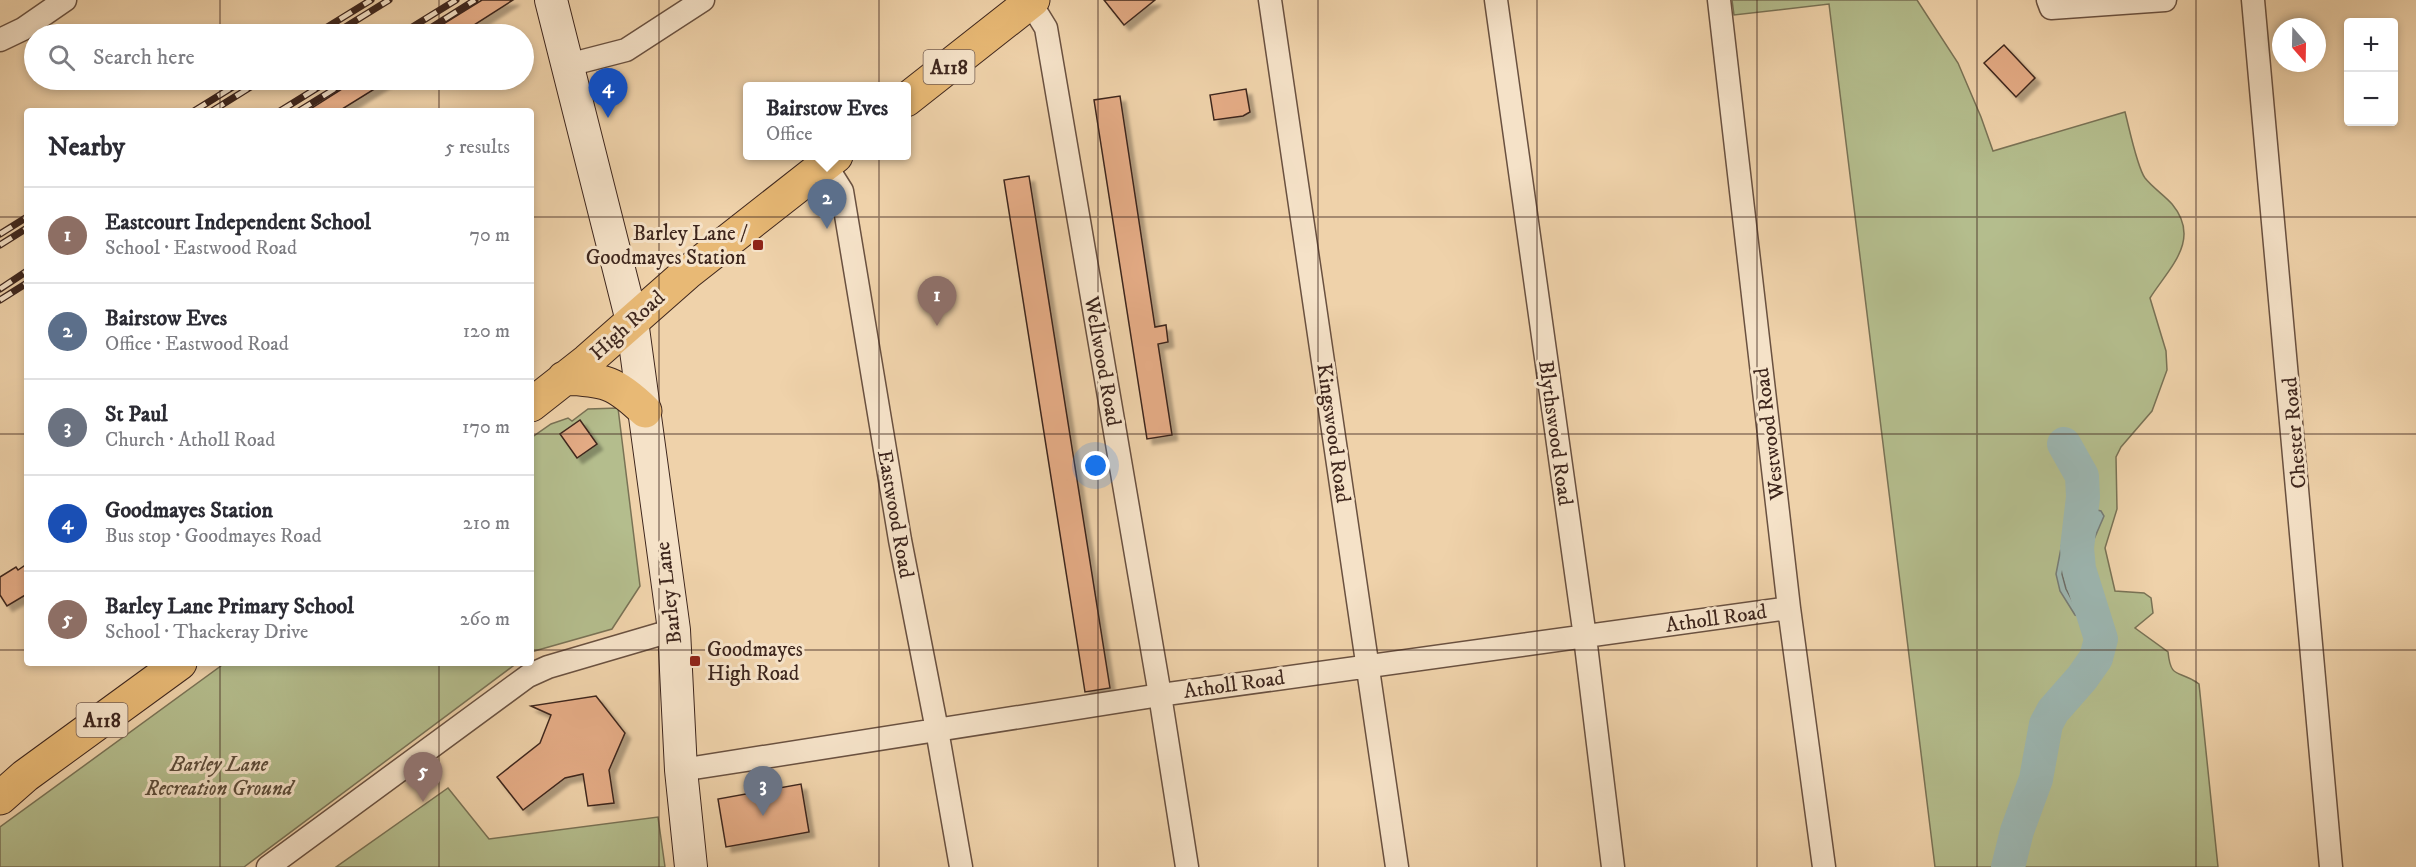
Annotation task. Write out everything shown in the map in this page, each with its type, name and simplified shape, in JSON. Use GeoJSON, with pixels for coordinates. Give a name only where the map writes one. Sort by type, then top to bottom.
{"type":"FeatureCollection","features":[{"type":"Feature","properties":{"kind":"main road","name":"Barley Lane"},"geometry":{"type":"LineString","coordinates":[[551,0],[632,321],[674,630],[681,770],[691,867]]}},
{"type":"Feature","properties":{"kind":"main road","name":"A118"},"geometry":{"type":"LineString","coordinates":[[911,96],[1031,1]]}},
{"type":"Feature","properties":{"kind":"main road","name":"High Road"},"geometry":{"type":"LineString","coordinates":[[534,403],[687,273],[831,160]]}},
{"type":"Feature","properties":{"kind":"main road"},"geometry":{"type":"LineString","coordinates":[[564,378],[595,380],[612,384],[625,392],[645,411]]}},
{"type":"Feature","properties":{"kind":"main road","name":"A118"},"geometry":{"type":"LineString","coordinates":[[0,798],[13,780],[176,666]]}},
{"type":"Feature","properties":{"kind":"street"},"geometry":{"type":"LineString","coordinates":[[28,24],[64,0]]}},
{"type":"Feature","properties":{"kind":"street"},"geometry":{"type":"LineString","coordinates":[[568,65],[626,50],[703,0]]}},
{"type":"Feature","properties":{"kind":"street","name":"Kingswood Road"},"geometry":{"type":"LineString","coordinates":[[1270,0],[1396,867]]}},
{"type":"Feature","properties":{"kind":"street","name":"Blythswood Road"},"geometry":{"type":"LineString","coordinates":[[1496,0],[1585,637],[1613,867]]}},
{"type":"Feature","properties":{"kind":"street","name":"Westwood Road"},"geometry":{"type":"LineString","coordinates":[[1719,0],[1789,608],[1824,867]]}},
{"type":"Feature","properties":{"kind":"street"},"geometry":{"type":"LineString","coordinates":[[2049,0],[2051,8],[2165,0]]}},
{"type":"Feature","properties":{"kind":"street","name":"Chester Road"},"geometry":{"type":"LineString","coordinates":[[2253,0],[2331,867]]}},
{"type":"Feature","properties":{"kind":"street","name":"Wellwood Road"},"geometry":{"type":"LineString","coordinates":[[1031,1],[1046,28],[1160,695],[1187,867]]}},
{"type":"Feature","properties":{"kind":"street"},"geometry":{"type":"LineString","coordinates":[[0,40],[24,27]]}},
{"type":"Feature","properties":{"kind":"street","name":"Eastwood Road"},"geometry":{"type":"LineString","coordinates":[[831,160],[842,191],[900,540],[961,867]]}},
{"type":"Feature","properties":{"kind":"street","name":"Atholl Road"},"geometry":{"type":"LineString","coordinates":[[681,770],[1368,664],[1585,637],[1789,608]]}},
{"type":"Feature","properties":{"kind":"street"},"geometry":{"type":"LineString","coordinates":[[268,867],[528,676],[548,667],[674,630]]}},
{"type":"Feature","properties":{"kind":"green space"},"geometry":{"type":"Polygon","coordinates":[[[1732,0],[1917,0],[1958,63],[1993,151],[2125,112],[2142,173],[2148,182],[2172,204],[2180,217],[2184,230],[2183,242],[2173,265],[2150,298],[2166,351],[2167,370],[2152,411],[2121,447],[2116,457],[2117,509],[2105,548],[2115,591],[2144,593],[2151,598],[2153,613],[2135,628],[2168,652],[2174,671],[2199,684],[2218,867],[1935,867],[1829,4],[1734,15],[1732,0]]]}},
{"type":"Feature","properties":{"kind":"green space"},"geometry":{"type":"Polygon","coordinates":[[[618,408],[640,586],[612,629],[534,651],[534,436],[551,424],[568,418],[572,421],[588,409],[618,408]]]}},
{"type":"Feature","properties":{"kind":"green space","name":"Barley Lane Recreation Ground"},"geometry":{"type":"Polygon","coordinates":[[[221,666],[513,666],[244,867],[0,867],[0,827],[221,666]]]}},
{"type":"Feature","properties":{"kind":"green space"},"geometry":{"type":"Polygon","coordinates":[[[448,788],[489,839],[658,817],[665,867],[336,867],[448,788]]]}},
{"type":"Feature","properties":{"kind":"water"},"geometry":{"type":"Polygon","coordinates":[[[2093,509],[2101,511],[2104,516],[2092,544],[2090,564],[2099,608],[2097,613],[2081,617],[2075,615],[2060,591],[2056,574],[2066,522],[2093,509]]]}},
{"type":"Feature","properties":{"kind":"building"},"geometry":{"type":"Polygon","coordinates":[[[482,0],[513,0],[476,24],[443,24],[482,0]]]}},
{"type":"Feature","properties":{"kind":"building"},"geometry":{"type":"Polygon","coordinates":[[[1104,0],[1155,0],[1124,25],[1104,0]]]}},
{"type":"Feature","properties":{"kind":"building"},"geometry":{"type":"Polygon","coordinates":[[[2004,45],[2035,78],[2016,97],[1984,63],[2004,45]]]}},
{"type":"Feature","properties":{"kind":"building"},"geometry":{"type":"Polygon","coordinates":[[[1246,89],[1250,112],[1243,116],[1214,120],[1210,95],[1246,89]]]}},
{"type":"Feature","properties":{"kind":"building"},"geometry":{"type":"Polygon","coordinates":[[[340,90],[373,90],[344,108],[312,108],[340,90]]]}},
{"type":"Feature","properties":{"kind":"building"},"geometry":{"type":"Polygon","coordinates":[[[1120,96],[1155,327],[1166,325],[1168,342],[1158,344],[1172,435],[1147,439],[1094,100],[1120,96]]]}},
{"type":"Feature","properties":{"kind":"building"},"geometry":{"type":"Polygon","coordinates":[[[1029,176],[1110,688],[1085,692],[1004,180],[1029,176]]]}},
{"type":"Feature","properties":{"kind":"building"},"geometry":{"type":"Polygon","coordinates":[[[580,420],[597,444],[577,458],[560,434],[580,420]]]}},
{"type":"Feature","properties":{"kind":"building"},"geometry":{"type":"Polygon","coordinates":[[[24,566],[24,596],[7,606],[0,595],[0,577],[16,567],[18,570],[24,566]]]}},
{"type":"Feature","properties":{"kind":"building"},"geometry":{"type":"Polygon","coordinates":[[[596,696],[625,733],[609,770],[614,803],[588,806],[583,774],[565,778],[523,810],[497,777],[540,743],[551,715],[531,706],[596,696]]]}},
{"type":"Feature","properties":{"kind":"building"},"geometry":{"type":"Polygon","coordinates":[[[801,784],[809,832],[726,847],[718,799],[801,784]]]}},
{"type":"Feature","properties":{"kind":"waterway"},"geometry":{"type":"LineString","coordinates":[[2008,867],[2017,831],[2036,779],[2046,724],[2053,711],[2096,658],[2101,639],[2079,569],[2077,548],[2083,497],[2082,476],[2064,444]]}},
{"type":"Feature","properties":{"kind":"railway"},"geometry":{"type":"LineString","coordinates":[[332,24],[371,0]]}},
{"type":"Feature","properties":{"kind":"railway"},"geometry":{"type":"LineString","coordinates":[[350,24],[389,0]]}},
{"type":"Feature","properties":{"kind":"railway"},"geometry":{"type":"LineString","coordinates":[[417,24],[456,0]]}},
{"type":"Feature","properties":{"kind":"railway"},"geometry":{"type":"LineString","coordinates":[[437,24],[475,0]]}},
{"type":"Feature","properties":{"kind":"railway"},"geometry":{"type":"LineString","coordinates":[[199,108],[228,90]]}},
{"type":"Feature","properties":{"kind":"railway"},"geometry":{"type":"LineString","coordinates":[[217,108],[246,90]]}},
{"type":"Feature","properties":{"kind":"railway"},"geometry":{"type":"LineString","coordinates":[[285,108],[314,90]]}},
{"type":"Feature","properties":{"kind":"railway"},"geometry":{"type":"LineString","coordinates":[[304,108],[333,90]]}},
{"type":"Feature","properties":{"kind":"railway"},"geometry":{"type":"LineString","coordinates":[[0,234],[24,219]]}},
{"type":"Feature","properties":{"kind":"railway"},"geometry":{"type":"LineString","coordinates":[[0,245],[24,230]]}},
{"type":"Feature","properties":{"kind":"railway"},"geometry":{"type":"LineString","coordinates":[[0,289],[24,273]]}},
{"type":"Feature","properties":{"kind":"railway"},"geometry":{"type":"LineString","coordinates":[[0,300],[24,285]]}},
{"type":"Feature","properties":{"kind":"place","name":"Goodmayes Station"},"geometry":{"type":"Point","coordinates":[608,118]}},
{"type":"Feature","properties":{"kind":"place","name":"Bairstow Eves"},"geometry":{"type":"Point","coordinates":[827,229]}},
{"type":"Feature","properties":{"kind":"place","name":"Barley Lane / Goodmayes Station"},"geometry":{"type":"Point","coordinates":[758,245]}},
{"type":"Feature","properties":{"kind":"place","name":"Eastcourt Independent School"},"geometry":{"type":"Point","coordinates":[937,326]}},
{"type":"Feature","properties":{"kind":"place","name":"Goodmayes High Road"},"geometry":{"type":"Point","coordinates":[695,661]}},
{"type":"Feature","properties":{"kind":"place","name":"Barley Lane Primary School"},"geometry":{"type":"Point","coordinates":[423,802]}},
{"type":"Feature","properties":{"kind":"place","name":"St Paul"},"geometry":{"type":"Point","coordinates":[763,816]}}]}
